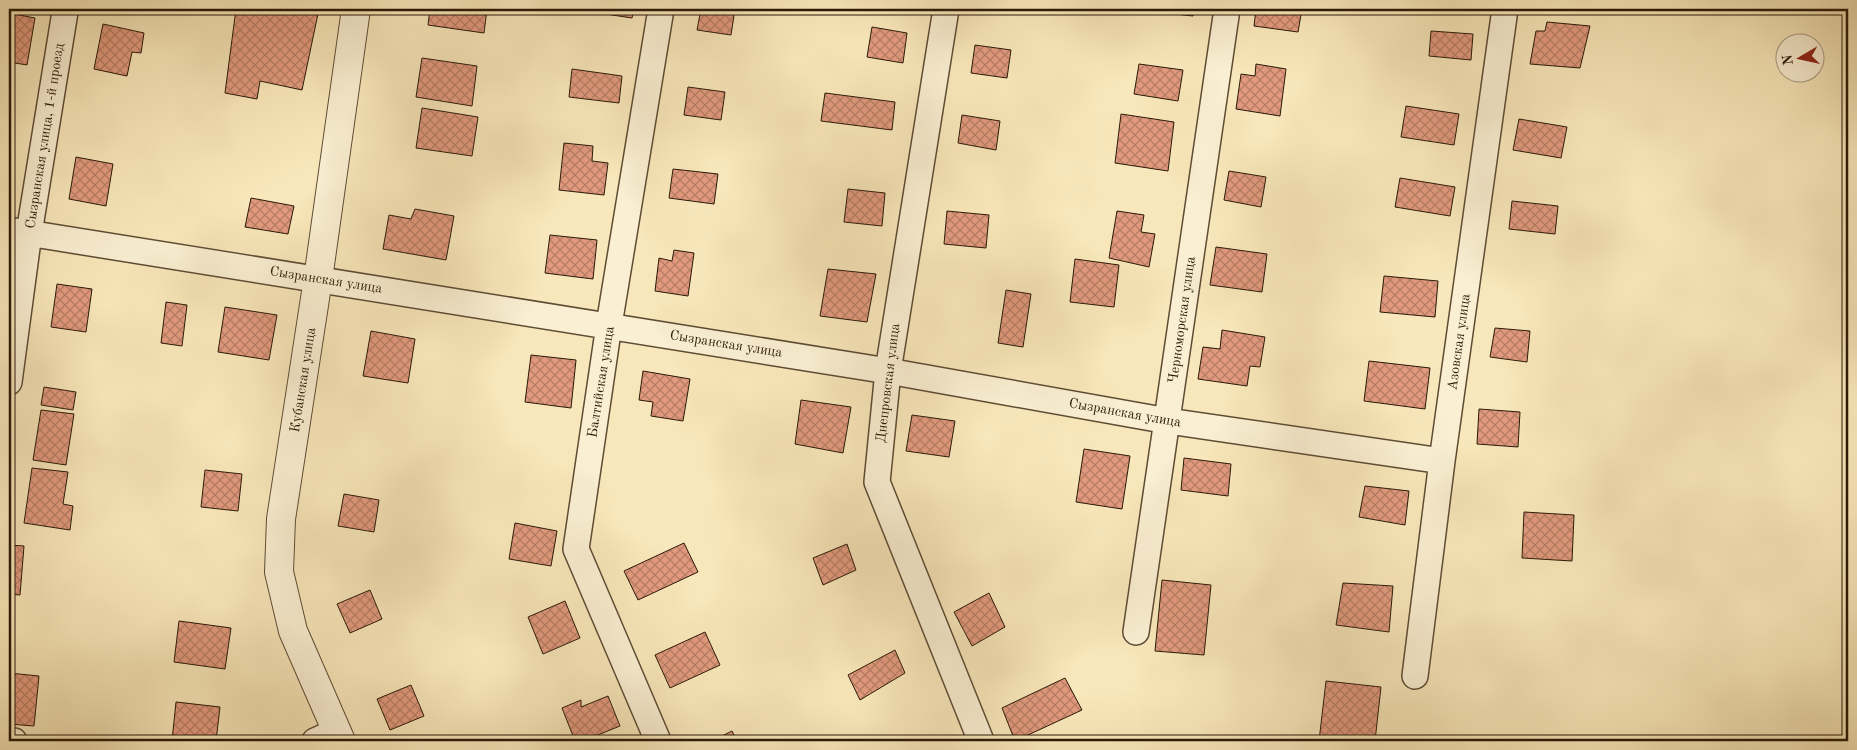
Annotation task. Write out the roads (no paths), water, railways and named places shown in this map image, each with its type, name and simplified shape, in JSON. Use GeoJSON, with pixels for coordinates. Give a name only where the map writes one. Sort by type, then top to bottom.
{"type":"FeatureCollection","features":[{"type":"Feature","properties":{"kind":"street","name":"Сызранская улица, 1-й проезд"},"geometry":{"type":"LineString","coordinates":[[9,382],[19,232],[65,12],[64,9]]}},
{"type":"Feature","properties":{"kind":"street","name":"Кубанская улица"},"geometry":{"type":"LineString","coordinates":[[331,738],[293,631],[279,572],[281,519],[318,279],[356,9]]}},
{"type":"Feature","properties":{"kind":"street","name":"Балтийская улица"},"geometry":{"type":"LineString","coordinates":[[658,741],[576,549],[661,9]]}},
{"type":"Feature","properties":{"kind":"street","name":"Днепровская улица"},"geometry":{"type":"LineString","coordinates":[[946,9],[888,371],[877,482],[980,741]]}},
{"type":"Feature","properties":{"kind":"street","name":"Черноморская улица"},"geometry":{"type":"LineString","coordinates":[[1136,632],[1228,9]]}},
{"type":"Feature","properties":{"kind":"street","name":"Азовская улица"},"geometry":{"type":"LineString","coordinates":[[1415,676],[1442,461],[1505,9]]}},
{"type":"Feature","properties":{"kind":"street","name":"Сызранская улица"},"geometry":{"type":"LineString","coordinates":[[19,232],[610,325],[888,371],[1168,421],[1442,461]]}},
{"type":"Feature","properties":{"kind":"street"},"geometry":{"type":"LineString","coordinates":[[9,740],[14,741]]}}]}
